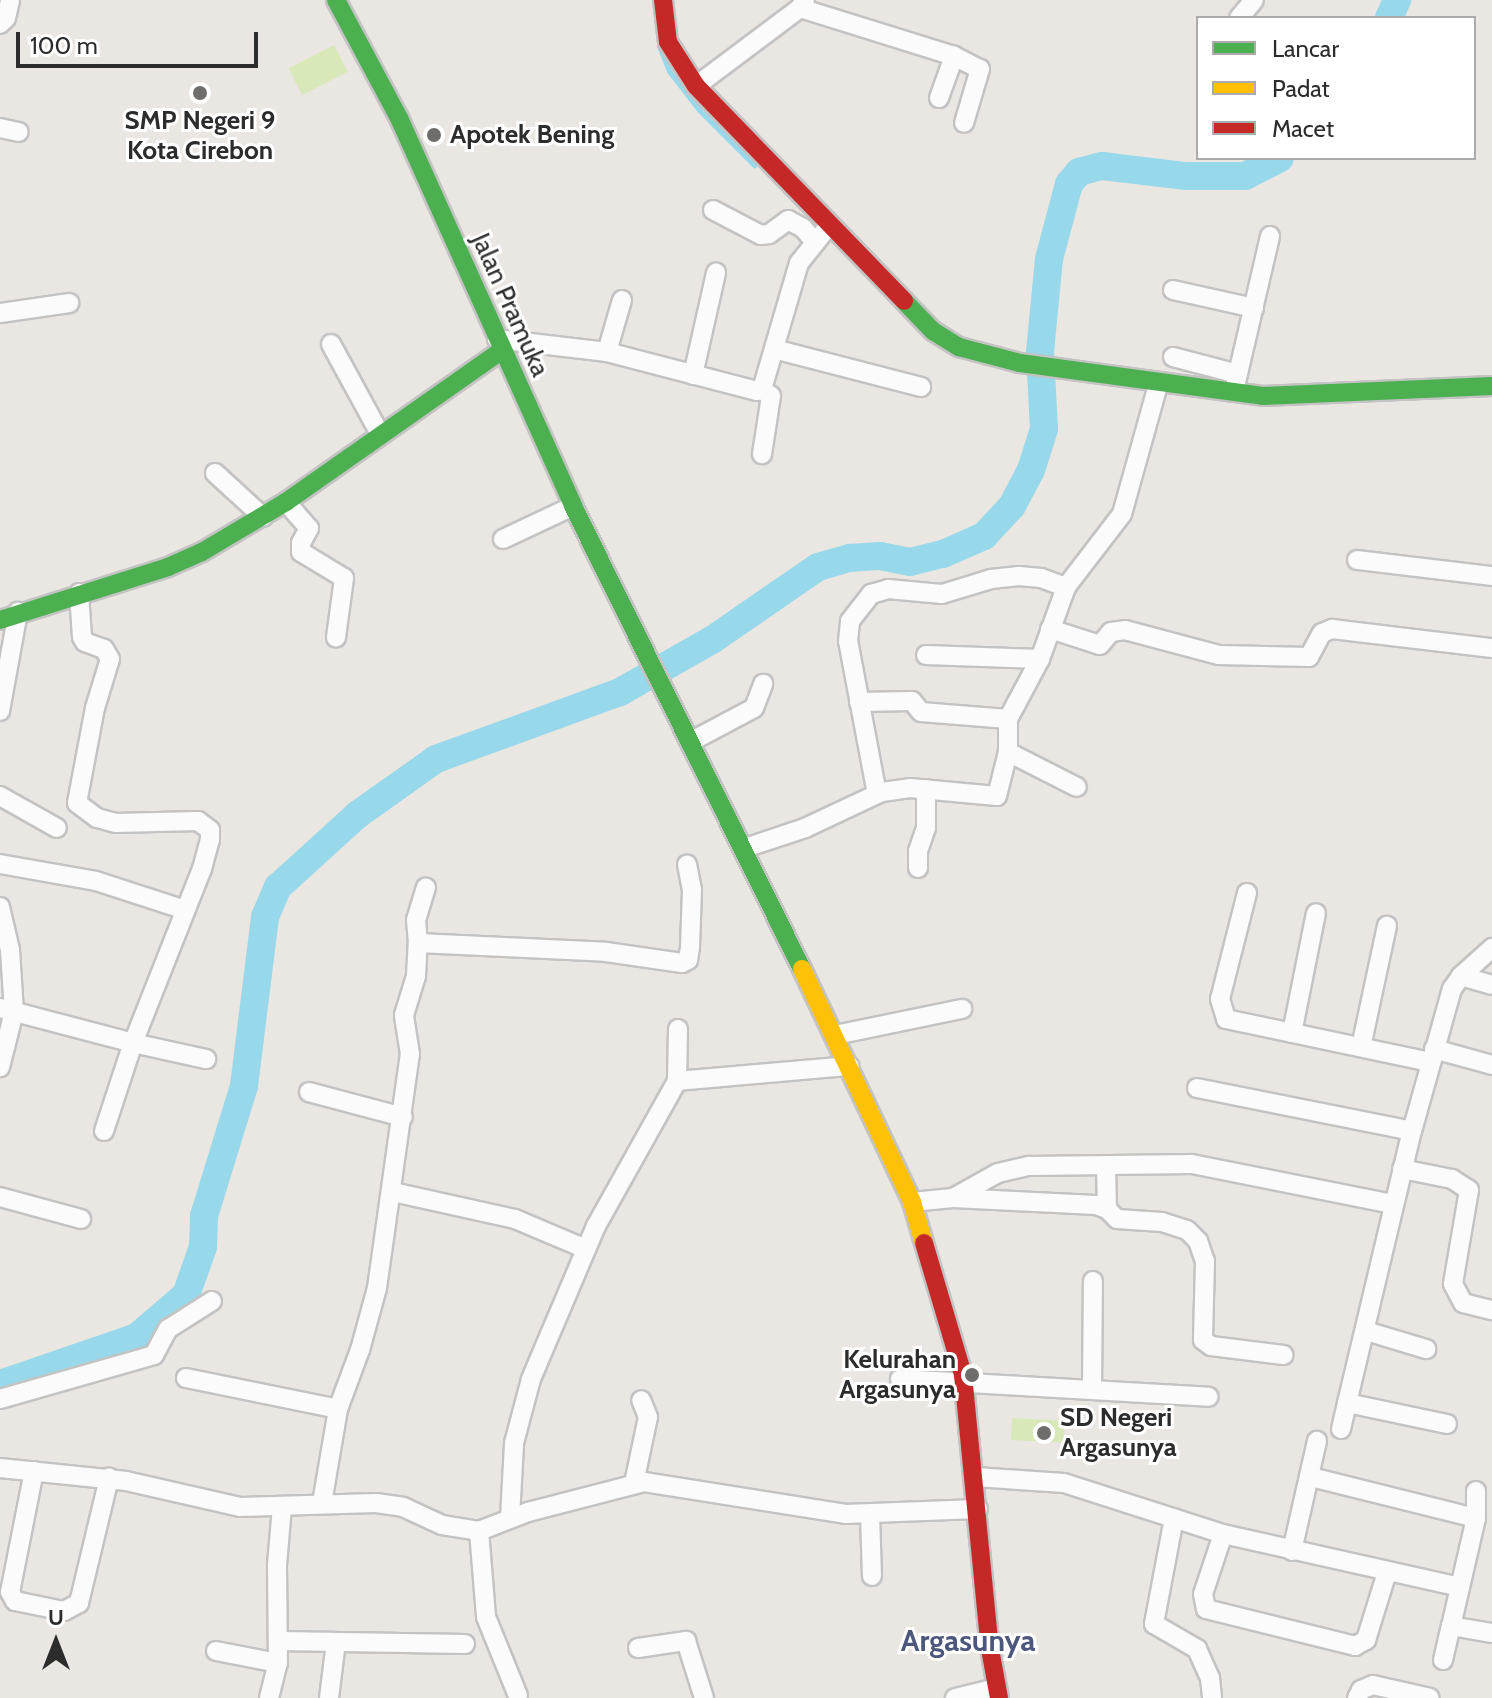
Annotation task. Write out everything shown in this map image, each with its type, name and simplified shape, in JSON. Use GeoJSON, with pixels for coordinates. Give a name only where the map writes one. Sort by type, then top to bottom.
{"type":"FeatureCollection","features":[{"type":"Feature","properties":{"kind":"street"},"geometry":{"type":"LineString","coordinates":[[0,24],[6,18],[10,0]]}},
{"type":"Feature","properties":{"kind":"street","name":"Jalan Pramuka"},"geometry":{"type":"LineString","coordinates":[[336,0],[399,118],[573,506],[678,721],[745,848],[912,1202],[955,1339],[964,1382],[998,1693]]}},
{"type":"Feature","properties":{"kind":"street"},"geometry":{"type":"LineString","coordinates":[[663,0],[668,42],[696,86],[823,233],[942,339],[959,347],[1020,363],[1158,387],[1236,383]]}},
{"type":"Feature","properties":{"kind":"street"},"geometry":{"type":"LineString","coordinates":[[1241,16],[1254,0]]}},
{"type":"Feature","properties":{"kind":"street"},"geometry":{"type":"LineString","coordinates":[[696,86],[803,4],[954,56],[981,72],[964,123]]}},
{"type":"Feature","properties":{"kind":"street"},"geometry":{"type":"LineString","coordinates":[[939,98],[954,56]]}},
{"type":"Feature","properties":{"kind":"street"},"geometry":{"type":"LineString","coordinates":[[0,128],[19,132]]}},
{"type":"Feature","properties":{"kind":"street"},"geometry":{"type":"LineString","coordinates":[[713,210],[761,235],[769,234],[783,221],[823,233]]}},
{"type":"Feature","properties":{"kind":"street"},"geometry":{"type":"LineString","coordinates":[[761,389],[791,280],[823,233]]}},
{"type":"Feature","properties":{"kind":"street"},"geometry":{"type":"LineString","coordinates":[[1236,383],[1270,236]]}},
{"type":"Feature","properties":{"kind":"street"},"geometry":{"type":"LineString","coordinates":[[693,375],[716,273]]}},
{"type":"Feature","properties":{"kind":"street"},"geometry":{"type":"LineString","coordinates":[[1173,290],[1254,308]]}},
{"type":"Feature","properties":{"kind":"street"},"geometry":{"type":"LineString","coordinates":[[607,352],[622,300]]}},
{"type":"Feature","properties":{"kind":"street"},"geometry":{"type":"LineString","coordinates":[[0,313],[69,303]]}},
{"type":"Feature","properties":{"kind":"street"},"geometry":{"type":"LineString","coordinates":[[331,344],[380,434]]}},
{"type":"Feature","properties":{"kind":"street"},"geometry":{"type":"LineString","coordinates":[[0,620],[188,559],[286,502],[499,345],[607,352],[751,391],[761,389],[771,396],[762,454]]}},
{"type":"Feature","properties":{"kind":"street"},"geometry":{"type":"LineString","coordinates":[[774,349],[921,387]]}},
{"type":"Feature","properties":{"kind":"street"},"geometry":{"type":"LineString","coordinates":[[1173,357],[1263,396],[1492,386]]}},
{"type":"Feature","properties":{"kind":"street"},"geometry":{"type":"LineString","coordinates":[[745,848],[831,817],[877,794],[901,789],[997,796],[1008,752],[1008,719],[1040,659],[1066,587],[1122,514],[1158,387]]}},
{"type":"Feature","properties":{"kind":"street"},"geometry":{"type":"LineString","coordinates":[[215,473],[263,517]]}},
{"type":"Feature","properties":{"kind":"street"},"geometry":{"type":"LineString","coordinates":[[286,502],[309,528],[301,543],[301,552],[344,578],[336,637]]}},
{"type":"Feature","properties":{"kind":"street"},"geometry":{"type":"LineString","coordinates":[[503,539],[573,506]]}},
{"type":"Feature","properties":{"kind":"street"},"geometry":{"type":"LineString","coordinates":[[1357,560],[1492,576]]}},
{"type":"Feature","properties":{"kind":"street"},"geometry":{"type":"LineString","coordinates":[[877,794],[849,629],[857,610],[871,594],[888,589],[907,594],[942,594],[991,579],[1019,576],[1041,578],[1066,587]]}},
{"type":"Feature","properties":{"kind":"street"},"geometry":{"type":"LineString","coordinates":[[79,593],[82,637],[85,642],[104,649],[110,659],[95,708],[77,803],[97,818],[116,823],[189,820],[205,825],[210,840],[133,1043],[104,1131]]}},
{"type":"Feature","properties":{"kind":"street"},"geometry":{"type":"LineString","coordinates":[[0,711],[18,612]]}},
{"type":"Feature","properties":{"kind":"street"},"geometry":{"type":"LineString","coordinates":[[1050,629],[1100,645],[1111,632],[1125,630],[1219,655],[1309,657],[1322,633],[1332,629],[1492,648]]}},
{"type":"Feature","properties":{"kind":"street"},"geometry":{"type":"LineString","coordinates":[[926,655],[1040,659]]}},
{"type":"Feature","properties":{"kind":"street"},"geometry":{"type":"LineString","coordinates":[[690,742],[754,708],[761,698],[763,684]]}},
{"type":"Feature","properties":{"kind":"street"},"geometry":{"type":"LineString","coordinates":[[859,702],[912,701],[921,712],[1008,719]]}},
{"type":"Feature","properties":{"kind":"street"},"geometry":{"type":"LineString","coordinates":[[1008,752],[1077,787]]}},
{"type":"Feature","properties":{"kind":"street"},"geometry":{"type":"LineString","coordinates":[[918,868],[918,851],[926,828],[926,789]]}},
{"type":"Feature","properties":{"kind":"street"},"geometry":{"type":"LineString","coordinates":[[0,796],[57,828]]}},
{"type":"Feature","properties":{"kind":"street"},"geometry":{"type":"LineString","coordinates":[[0,864],[96,881],[185,910]]}},
{"type":"Feature","properties":{"kind":"street"},"geometry":{"type":"LineString","coordinates":[[418,943],[606,952],[682,963],[688,960],[690,947],[692,890],[687,864]]}},
{"type":"Feature","properties":{"kind":"street"},"geometry":{"type":"LineString","coordinates":[[322,1503],[338,1409],[360,1350],[377,1288],[393,1192],[410,1054],[404,1015],[417,972],[416,920],[426,887]]}},
{"type":"Feature","properties":{"kind":"street"},"geometry":{"type":"LineString","coordinates":[[1247,893],[1220,999],[1226,1019],[1361,1047],[1492,1065]]}},
{"type":"Feature","properties":{"kind":"street"},"geometry":{"type":"LineString","coordinates":[[0,907],[10,950],[0,1067]]}},
{"type":"Feature","properties":{"kind":"street"},"geometry":{"type":"LineString","coordinates":[[1292,1033],[1316,913]]}},
{"type":"Feature","properties":{"kind":"street"},"geometry":{"type":"LineString","coordinates":[[1361,1047],[1387,926]]}},
{"type":"Feature","properties":{"kind":"street"},"geometry":{"type":"LineString","coordinates":[[1341,1429],[1393,1204],[1452,989],[1461,976],[1492,948]]}},
{"type":"Feature","properties":{"kind":"street"},"geometry":{"type":"LineString","coordinates":[[1461,976],[1492,985]]}},
{"type":"Feature","properties":{"kind":"street"},"geometry":{"type":"LineString","coordinates":[[835,1035],[962,1009]]}},
{"type":"Feature","properties":{"kind":"street"},"geometry":{"type":"LineString","coordinates":[[7,1010],[206,1059]]}},
{"type":"Feature","properties":{"kind":"street"},"geometry":{"type":"LineString","coordinates":[[510,1518],[514,1443],[531,1379],[586,1249],[677,1081],[678,1029]]}},
{"type":"Feature","properties":{"kind":"street"},"geometry":{"type":"LineString","coordinates":[[677,1081],[849,1066]]}},
{"type":"Feature","properties":{"kind":"street"},"geometry":{"type":"LineString","coordinates":[[1197,1088],[1412,1131]]}},
{"type":"Feature","properties":{"kind":"street"},"geometry":{"type":"LineString","coordinates":[[309,1092],[403,1117]]}},
{"type":"Feature","properties":{"kind":"street"},"geometry":{"type":"LineString","coordinates":[[953,1198],[971,1186],[1015,1168],[1047,1164],[1212,1166],[1393,1204]]}},
{"type":"Feature","properties":{"kind":"street"},"geometry":{"type":"LineString","coordinates":[[1106,1165],[1107,1209]]}},
{"type":"Feature","properties":{"kind":"street"},"geometry":{"type":"LineString","coordinates":[[1402,1169],[1452,1179],[1469,1190],[1471,1196],[1453,1284],[1463,1303],[1492,1310]]}},
{"type":"Feature","properties":{"kind":"street"},"geometry":{"type":"LineString","coordinates":[[393,1192],[515,1219],[586,1249]]}},
{"type":"Feature","properties":{"kind":"street"},"geometry":{"type":"LineString","coordinates":[[0,1197],[81,1219]]}},
{"type":"Feature","properties":{"kind":"street"},"geometry":{"type":"LineString","coordinates":[[912,1202],[953,1198],[1096,1205],[1107,1209],[1117,1219],[1162,1222],[1194,1234],[1205,1261],[1201,1332],[1205,1343],[1283,1355]]}},
{"type":"Feature","properties":{"kind":"street"},"geometry":{"type":"LineString","coordinates":[[1092,1388],[1093,1281]]}},
{"type":"Feature","properties":{"kind":"street"},"geometry":{"type":"LineString","coordinates":[[0,1399],[154,1355],[168,1329],[212,1301]]}},
{"type":"Feature","properties":{"kind":"street"},"geometry":{"type":"LineString","coordinates":[[1366,1331],[1426,1349]]}},
{"type":"Feature","properties":{"kind":"street"},"geometry":{"type":"LineString","coordinates":[[186,1378],[338,1409]]}},
{"type":"Feature","properties":{"kind":"street"},"geometry":{"type":"LineString","coordinates":[[900,1379],[1208,1397]]}},
{"type":"Feature","properties":{"kind":"street"},"geometry":{"type":"LineString","coordinates":[[634,1483],[648,1417],[641,1400]]}},
{"type":"Feature","properties":{"kind":"street"},"geometry":{"type":"LineString","coordinates":[[1347,1403],[1447,1424]]}},
{"type":"Feature","properties":{"kind":"street"},"geometry":{"type":"LineString","coordinates":[[1292,1551],[1317,1441]]}},
{"type":"Feature","properties":{"kind":"street"},"geometry":{"type":"LineString","coordinates":[[0,1468],[109,1478],[222,1504],[282,1507],[356,1501],[395,1505],[442,1525],[479,1531],[510,1518],[634,1483],[652,1483],[687,1492],[845,1514],[978,1509]]}},
{"type":"Feature","properties":{"kind":"street"},"geometry":{"type":"LineString","coordinates":[[34,1471],[10,1592],[15,1601],[64,1611],[79,1603],[109,1478]]}},
{"type":"Feature","properties":{"kind":"street"},"geometry":{"type":"LineString","coordinates":[[975,1477],[1036,1478],[1064,1483],[1223,1534],[1460,1587]]}},
{"type":"Feature","properties":{"kind":"street"},"geometry":{"type":"LineString","coordinates":[[1311,1477],[1476,1518]]}},
{"type":"Feature","properties":{"kind":"street"},"geometry":{"type":"LineString","coordinates":[[1443,1660],[1476,1518],[1476,1491]]}},
{"type":"Feature","properties":{"kind":"street"},"geometry":{"type":"LineString","coordinates":[[269,1698],[278,1663],[277,1565],[282,1507]]}},
{"type":"Feature","properties":{"kind":"street"},"geometry":{"type":"LineString","coordinates":[[870,1514],[872,1576]]}},
{"type":"Feature","properties":{"kind":"street"},"geometry":{"type":"LineString","coordinates":[[1174,1518],[1154,1624],[1197,1649],[1210,1678],[1212,1698]]}},
{"type":"Feature","properties":{"kind":"street"},"geometry":{"type":"LineString","coordinates":[[479,1531],[486,1617],[518,1696]]}},
{"type":"Feature","properties":{"kind":"street"},"geometry":{"type":"LineString","coordinates":[[1223,1534],[1203,1594],[1206,1609],[1355,1646],[1366,1640],[1387,1572]]}},
{"type":"Feature","properties":{"kind":"street"},"geometry":{"type":"LineString","coordinates":[[1451,1626],[1492,1633]]}},
{"type":"Feature","properties":{"kind":"street"},"geometry":{"type":"LineString","coordinates":[[279,1641],[465,1644]]}},
{"type":"Feature","properties":{"kind":"street"},"geometry":{"type":"LineString","coordinates":[[638,1648],[686,1641],[704,1698]]}},
{"type":"Feature","properties":{"kind":"street"},"geometry":{"type":"LineString","coordinates":[[329,1698],[336,1642]]}},
{"type":"Feature","properties":{"kind":"street"},"geometry":{"type":"LineString","coordinates":[[216,1651],[278,1663]]}},
{"type":"Feature","properties":{"kind":"street"},"geometry":{"type":"LineString","coordinates":[[1357,1698],[1361,1690],[1373,1685],[1430,1698]]}},
{"type":"Feature","properties":{"kind":"street"},"geometry":{"type":"LineString","coordinates":[[955,1698],[998,1693]]}},
{"type":"Feature","properties":{"kind":"green space"},"geometry":{"type":"Polygon","coordinates":[[[334,45],[348,72],[302,95],[289,68],[334,45]]]}},
{"type":"Feature","properties":{"kind":"green space"},"geometry":{"type":"Polygon","coordinates":[[[1012,1418],[1065,1421],[1064,1443],[1011,1440],[1012,1418]]]}},
{"type":"Feature","properties":{"kind":"waterway"},"geometry":{"type":"LineString","coordinates":[[1390,16],[1397,0]]}},
{"type":"Feature","properties":{"kind":"waterway"},"geometry":{"type":"LineString","coordinates":[[659,46],[669,71],[699,110],[754,165]]}},
{"type":"Feature","properties":{"kind":"waterway"},"geometry":{"type":"LineString","coordinates":[[0,1384],[137,1337],[186,1295],[203,1247],[204,1216],[244,1086],[265,917],[278,887],[357,815],[436,759],[620,692],[712,640],[818,567],[850,558],[880,556],[910,562],[943,554],[984,536],[1012,506],[1031,470],[1044,429],[1040,352],[1049,259],[1069,184],[1079,172],[1102,166],[1186,176],[1245,176],[1276,160]]}},
{"type":"Feature","properties":{"kind":"traffic: fast"},"geometry":{"type":"LineString","coordinates":[[336,0],[399,118],[573,506],[802,969]]}},
{"type":"Feature","properties":{"kind":"traffic: fast"},"geometry":{"type":"LineString","coordinates":[[904,301],[933,331],[959,347],[1020,363],[1263,396],[1492,386]]}},
{"type":"Feature","properties":{"kind":"traffic: fast"},"geometry":{"type":"LineString","coordinates":[[0,620],[168,567],[202,552],[286,502],[501,351]]}},
{"type":"Feature","properties":{"kind":"traffic: slow"},"geometry":{"type":"LineString","coordinates":[[802,969],[912,1202],[924,1243]]}},
{"type":"Feature","properties":{"kind":"traffic: jam"},"geometry":{"type":"LineString","coordinates":[[663,0],[668,42],[696,86],[904,301]]}},
{"type":"Feature","properties":{"kind":"traffic: jam"},"geometry":{"type":"LineString","coordinates":[[924,1243],[963,1375],[990,1649],[999,1698]]}},
{"type":"Feature","properties":{"kind":"place","name":"SMP Negeri 9 Kota Cirebon"},"geometry":{"type":"Point","coordinates":[200,93]}},
{"type":"Feature","properties":{"kind":"place","name":"Apotek Bening"},"geometry":{"type":"Point","coordinates":[434,135]}},
{"type":"Feature","properties":{"kind":"place","name":"Kelurahan Argasunya"},"geometry":{"type":"Point","coordinates":[972,1375]}},
{"type":"Feature","properties":{"kind":"place","name":"SD Negeri Argasunya"},"geometry":{"type":"Point","coordinates":[1044,1433]}},
{"type":"Feature","properties":{"kind":"district","name":"Argasunya"},"geometry":{"type":"Point","coordinates":[968,1641]}}]}
